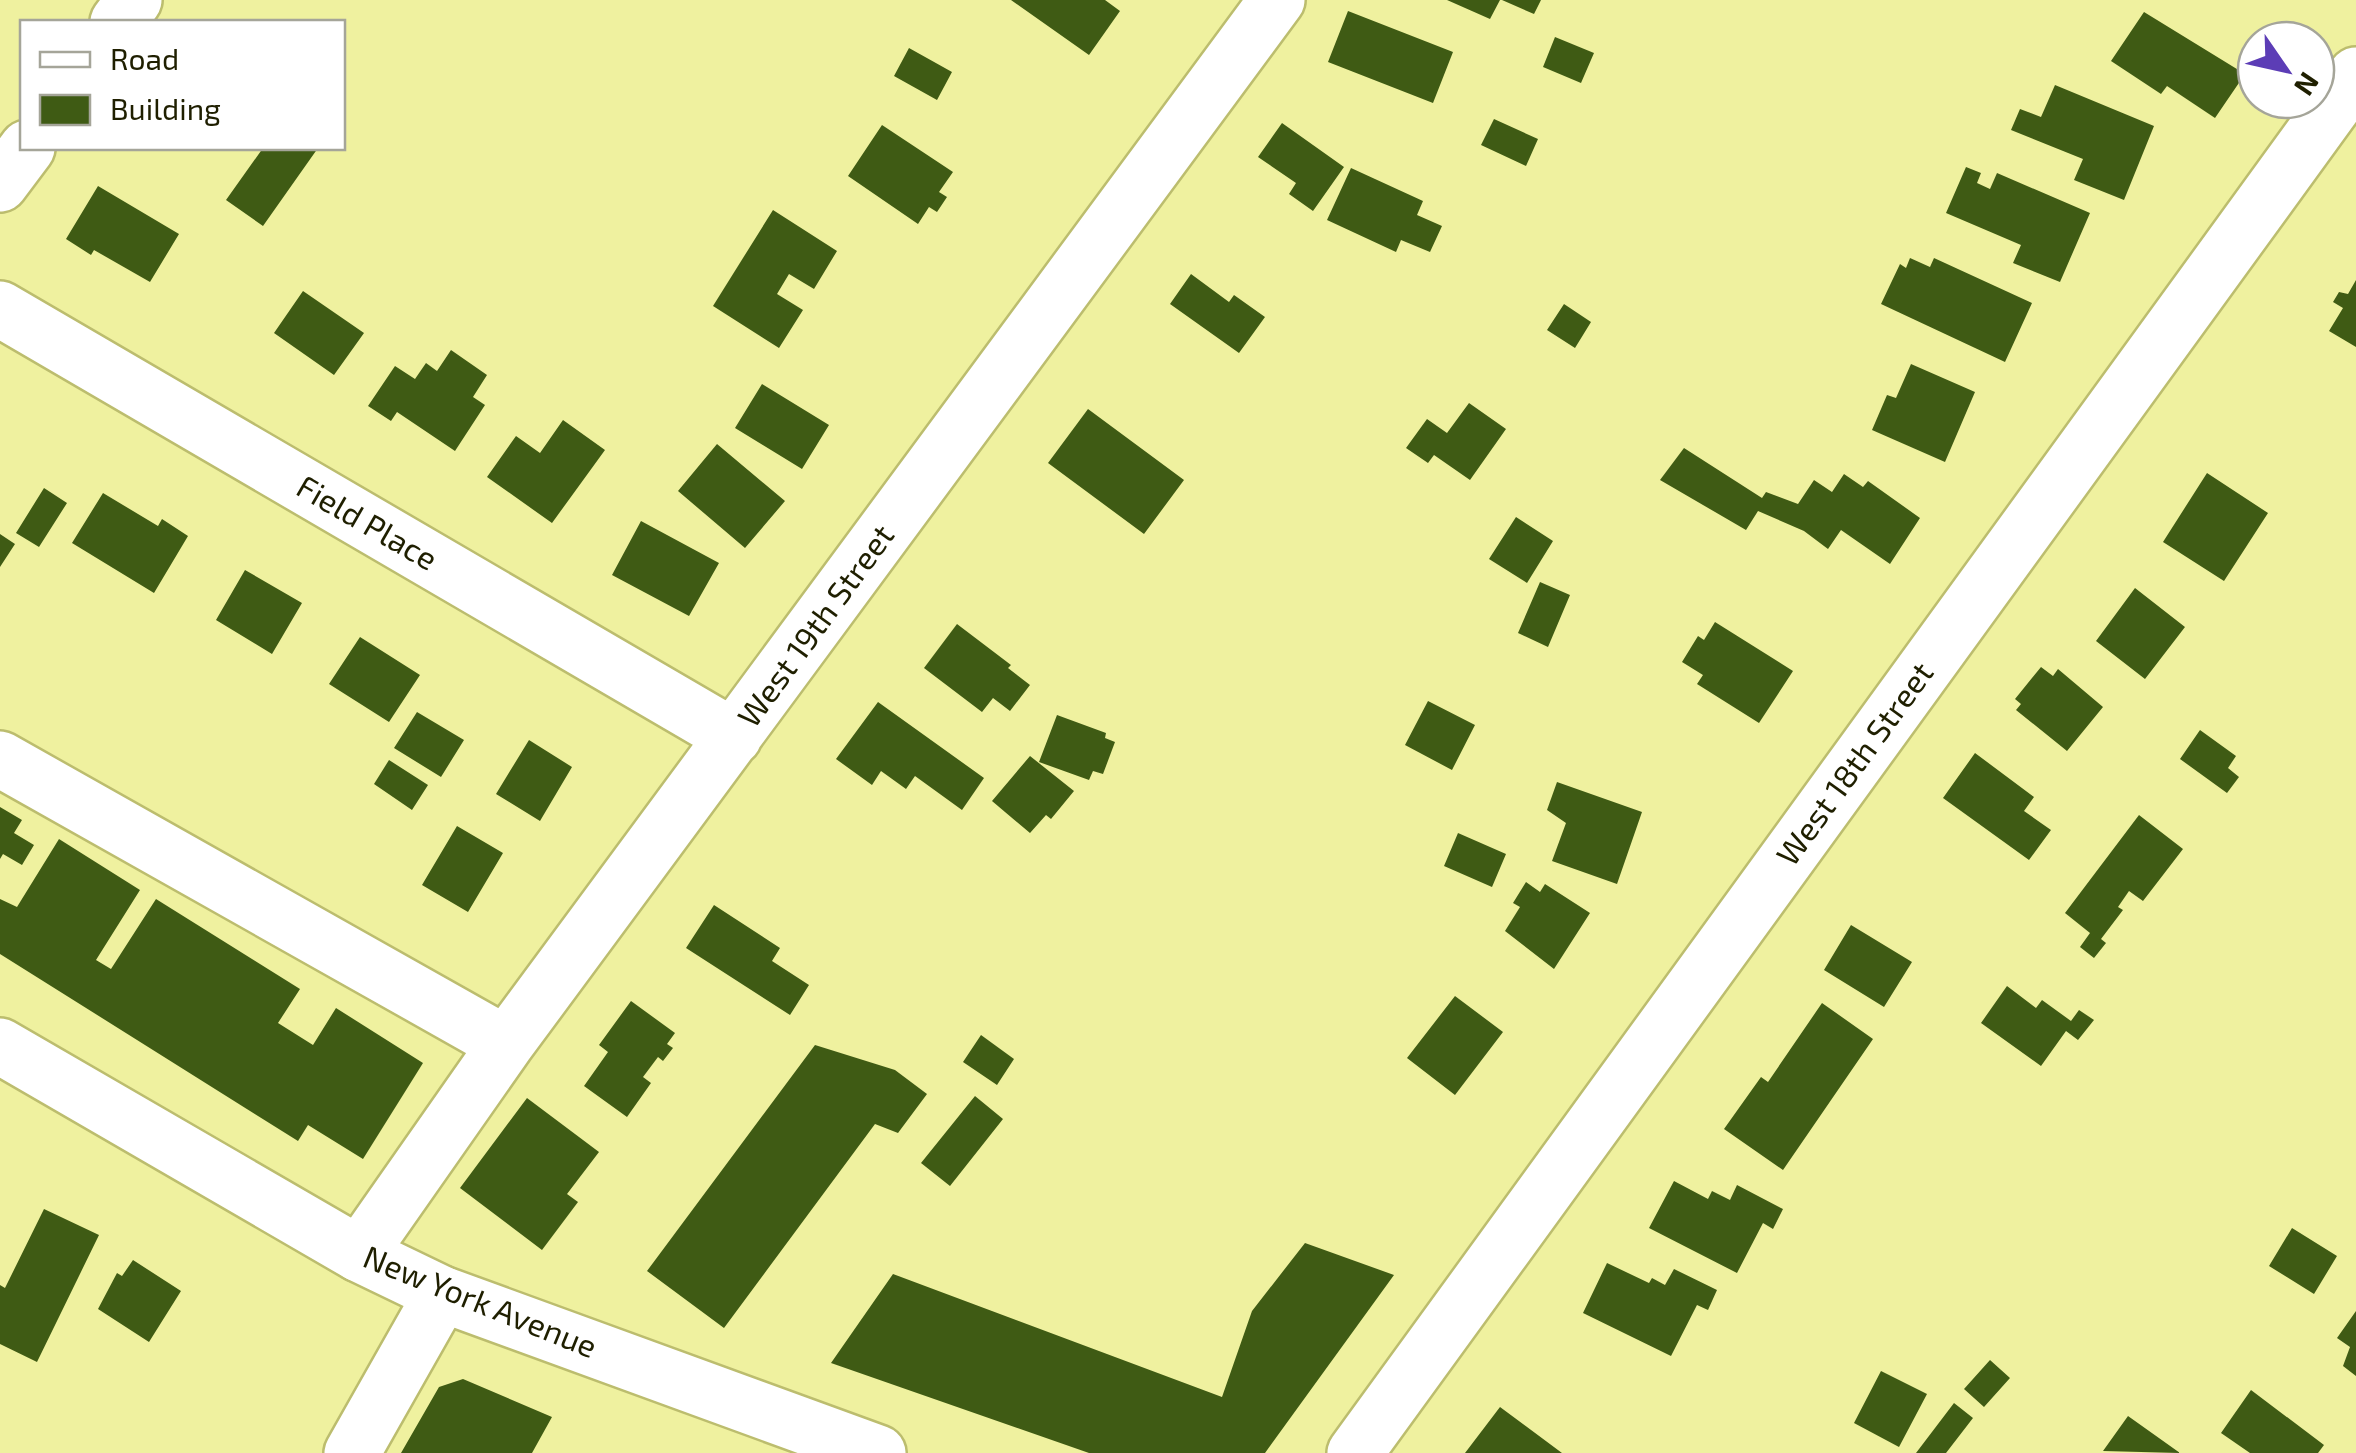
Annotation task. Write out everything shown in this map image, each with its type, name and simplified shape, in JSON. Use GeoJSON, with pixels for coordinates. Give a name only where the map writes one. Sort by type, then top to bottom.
{"type":"FeatureCollection","features":[{"type":"Feature","properties":{"kind":"street","name":"West 19th Street"},"geometry":{"type":"LineString","coordinates":[[359,1254],[506,1044],[1276,0]]}},
{"type":"Feature","properties":{"kind":"street","name":"West 18th Street"},"geometry":{"type":"LineString","coordinates":[[1355,1453],[2356,75]]}},
{"type":"Feature","properties":{"kind":"street"},"geometry":{"type":"LineString","coordinates":[[0,184],[25,150]]}},
{"type":"Feature","properties":{"kind":"street","name":"Field Place"},"geometry":{"type":"LineString","coordinates":[[0,309],[734,736]]}},
{"type":"Feature","properties":{"kind":"street"},"geometry":{"type":"LineString","coordinates":[[0,759],[506,1044]]}},
{"type":"Feature","properties":{"kind":"street","name":"New York Avenue"},"geometry":{"type":"LineString","coordinates":[[0,1046],[359,1254],[442,1294],[878,1453]]}},
{"type":"Feature","properties":{"kind":"street"},"geometry":{"type":"LineString","coordinates":[[352,1453],[442,1294]]}},
{"type":"Feature","properties":{"kind":"building"},"geometry":{"type":"Polygon","coordinates":[[[1011,0],[1105,0],[1120,11],[1089,55],[1011,0]]]}},
{"type":"Feature","properties":{"kind":"building"},"geometry":{"type":"Polygon","coordinates":[[[1447,0],[1500,0],[1490,19],[1447,0]]]}},
{"type":"Feature","properties":{"kind":"building"},"geometry":{"type":"Polygon","coordinates":[[[1502,0],[1541,0],[1534,14],[1502,0]]]}},
{"type":"Feature","properties":{"kind":"building"},"geometry":{"type":"Polygon","coordinates":[[[1348,11],[1453,52],[1433,103],[1328,62],[1348,11]]]}},
{"type":"Feature","properties":{"kind":"building"},"geometry":{"type":"Polygon","coordinates":[[[2144,12],[2236,68],[2236,87],[2215,118],[2167,86],[2161,94],[2111,61],[2144,12]]]}},
{"type":"Feature","properties":{"kind":"building"},"geometry":{"type":"Polygon","coordinates":[[[1555,37],[1594,53],[1581,83],[1543,67],[1555,37]]]}},
{"type":"Feature","properties":{"kind":"building"},"geometry":{"type":"Polygon","coordinates":[[[909,48],[952,72],[937,100],[894,76],[909,48]]]}},
{"type":"Feature","properties":{"kind":"building"},"geometry":{"type":"Polygon","coordinates":[[[2055,85],[2154,126],[2124,200],[2074,180],[2083,159],[2011,130],[2020,109],[2041,117],[2055,85]]]}},
{"type":"Feature","properties":{"kind":"building"},"geometry":{"type":"Polygon","coordinates":[[[1494,119],[1538,139],[1526,166],[1481,145],[1494,119]]]}},
{"type":"Feature","properties":{"kind":"building"},"geometry":{"type":"Polygon","coordinates":[[[1282,123],[1344,167],[1313,211],[1289,194],[1296,183],[1258,157],[1282,123]]]}},
{"type":"Feature","properties":{"kind":"building"},"geometry":{"type":"Polygon","coordinates":[[[882,125],[953,172],[939,192],[947,197],[937,212],[929,207],[918,224],[848,176],[882,125]]]}},
{"type":"Feature","properties":{"kind":"building"},"geometry":{"type":"Polygon","coordinates":[[[262,150],[317,150],[263,226],[226,200],[262,150]]]}},
{"type":"Feature","properties":{"kind":"building"},"geometry":{"type":"Polygon","coordinates":[[[1966,167],[1981,173],[1977,183],[1990,189],[1997,173],[2090,213],[2060,282],[2013,263],[2021,245],[1946,213],[1966,167]]]}},
{"type":"Feature","properties":{"kind":"building"},"geometry":{"type":"Polygon","coordinates":[[[1351,168],[1423,201],[1417,215],[1442,226],[1430,252],[1401,240],[1396,252],[1327,220],[1351,168]]]}},
{"type":"Feature","properties":{"kind":"building"},"geometry":{"type":"Polygon","coordinates":[[[98,186],[179,234],[150,282],[66,239],[98,186]]]}},
{"type":"Feature","properties":{"kind":"building"},"geometry":{"type":"Polygon","coordinates":[[[773,210],[837,251],[814,289],[789,274],[777,294],[803,310],[779,348],[713,306],[773,210]]]}},
{"type":"Feature","properties":{"kind":"building"},"geometry":{"type":"Polygon","coordinates":[[[1910,258],[1930,267],[1934,258],[2032,303],[2005,362],[1881,304],[1900,264],[1906,268],[1910,258]]]}},
{"type":"Feature","properties":{"kind":"building"},"geometry":{"type":"Polygon","coordinates":[[[1191,274],[1229,302],[1234,295],[1265,317],[1239,353],[1170,304],[1191,274]]]}},
{"type":"Feature","properties":{"kind":"building"},"geometry":{"type":"Polygon","coordinates":[[[2356,280],[2356,347],[2329,331],[2343,308],[2333,302],[2339,292],[2348,294],[2356,280]]]}},
{"type":"Feature","properties":{"kind":"building"},"geometry":{"type":"Polygon","coordinates":[[[303,291],[364,333],[334,375],[274,333],[303,291]]]}},
{"type":"Feature","properties":{"kind":"building"},"geometry":{"type":"Polygon","coordinates":[[[1564,304],[1591,322],[1575,348],[1547,330],[1564,304]]]}},
{"type":"Feature","properties":{"kind":"building"},"geometry":{"type":"Polygon","coordinates":[[[451,350],[487,375],[473,397],[485,405],[455,451],[397,412],[391,421],[368,406],[395,366],[415,379],[426,363],[437,371],[451,350]]]}},
{"type":"Feature","properties":{"kind":"building"},"geometry":{"type":"Polygon","coordinates":[[[1911,364],[1975,392],[1945,462],[1872,430],[1887,395],[1896,398],[1911,364]]]}},
{"type":"Feature","properties":{"kind":"building"},"geometry":{"type":"Polygon","coordinates":[[[762,384],[829,425],[802,469],[735,428],[762,384]]]}},
{"type":"Feature","properties":{"kind":"building"},"geometry":{"type":"Polygon","coordinates":[[[1469,403],[1506,429],[1470,480],[1434,455],[1428,463],[1406,448],[1427,419],[1447,433],[1469,403]]]}},
{"type":"Feature","properties":{"kind":"building"},"geometry":{"type":"Polygon","coordinates":[[[1088,409],[1184,480],[1144,534],[1048,463],[1088,409]]]}},
{"type":"Feature","properties":{"kind":"building"},"geometry":{"type":"Polygon","coordinates":[[[563,420],[605,450],[552,523],[487,477],[516,436],[540,453],[563,420]]]}},
{"type":"Feature","properties":{"kind":"building"},"geometry":{"type":"Polygon","coordinates":[[[717,444],[785,501],[745,548],[678,491],[717,444]]]}},
{"type":"Feature","properties":{"kind":"building"},"geometry":{"type":"Polygon","coordinates":[[[1684,448],[1762,498],[1766,492],[1798,504],[1814,480],[1832,492],[1844,474],[1863,487],[1868,481],[1920,518],[1890,564],[1841,530],[1828,549],[1804,531],[1758,511],[1746,530],[1660,480],[1684,448]]]}},
{"type":"Feature","properties":{"kind":"building"},"geometry":{"type":"Polygon","coordinates":[[[2207,473],[2268,513],[2224,581],[2163,542],[2207,473]]]}},
{"type":"Feature","properties":{"kind":"building"},"geometry":{"type":"Polygon","coordinates":[[[44,488],[67,503],[39,547],[16,533],[44,488]]]}},
{"type":"Feature","properties":{"kind":"building"},"geometry":{"type":"Polygon","coordinates":[[[103,493],[158,526],[162,519],[188,536],[154,593],[72,543],[103,493]]]}},
{"type":"Feature","properties":{"kind":"building"},"geometry":{"type":"Polygon","coordinates":[[[1516,517],[1553,541],[1527,583],[1489,559],[1516,517]]]}},
{"type":"Feature","properties":{"kind":"building"},"geometry":{"type":"Polygon","coordinates":[[[641,521],[719,563],[689,616],[612,575],[641,521]]]}},
{"type":"Feature","properties":{"kind":"building"},"geometry":{"type":"Polygon","coordinates":[[[0,534],[15,544],[0,567],[0,534]]]}},
{"type":"Feature","properties":{"kind":"building"},"geometry":{"type":"Polygon","coordinates":[[[245,570],[302,603],[272,654],[216,620],[245,570]]]}},
{"type":"Feature","properties":{"kind":"building"},"geometry":{"type":"Polygon","coordinates":[[[1540,582],[1570,595],[1548,647],[1518,633],[1540,582]]]}},
{"type":"Feature","properties":{"kind":"building"},"geometry":{"type":"Polygon","coordinates":[[[2135,588],[2185,627],[2145,679],[2096,641],[2135,588]]]}},
{"type":"Feature","properties":{"kind":"building"},"geometry":{"type":"Polygon","coordinates":[[[1715,622],[1793,671],[1759,723],[1697,684],[1703,675],[1682,662],[1698,636],[1704,640],[1715,622]]]}},
{"type":"Feature","properties":{"kind":"building"},"geometry":{"type":"Polygon","coordinates":[[[957,624],[1011,665],[1008,668],[1030,685],[1010,711],[993,698],[982,712],[924,668],[957,624]]]}},
{"type":"Feature","properties":{"kind":"building"},"geometry":{"type":"Polygon","coordinates":[[[360,637],[420,675],[389,722],[329,684],[360,637]]]}},
{"type":"Feature","properties":{"kind":"building"},"geometry":{"type":"Polygon","coordinates":[[[2041,667],[2053,676],[2058,669],[2103,707],[2067,751],[2016,710],[2021,704],[2015,699],[2041,667]]]}},
{"type":"Feature","properties":{"kind":"building"},"geometry":{"type":"Polygon","coordinates":[[[1428,701],[1475,725],[1452,770],[1405,745],[1428,701]]]}},
{"type":"Feature","properties":{"kind":"building"},"geometry":{"type":"Polygon","coordinates":[[[878,702],[984,778],[962,810],[915,776],[906,789],[881,771],[872,785],[836,759],[878,702]]]}},
{"type":"Feature","properties":{"kind":"building"},"geometry":{"type":"Polygon","coordinates":[[[417,712],[464,740],[441,777],[394,748],[417,712]]]}},
{"type":"Feature","properties":{"kind":"building"},"geometry":{"type":"Polygon","coordinates":[[[1057,715],[1106,733],[1105,738],[1115,742],[1103,774],[1093,771],[1089,780],[1039,762],[1057,715]]]}},
{"type":"Feature","properties":{"kind":"building"},"geometry":{"type":"Polygon","coordinates":[[[2200,730],[2236,756],[2228,768],[2239,777],[2227,793],[2180,759],[2200,730]]]}},
{"type":"Feature","properties":{"kind":"building"},"geometry":{"type":"Polygon","coordinates":[[[529,740],[572,767],[540,821],[496,794],[529,740]]]}},
{"type":"Feature","properties":{"kind":"building"},"geometry":{"type":"Polygon","coordinates":[[[1975,753],[2034,797],[2024,811],[2051,830],[2029,860],[1943,798],[1975,753]]]}},
{"type":"Feature","properties":{"kind":"building"},"geometry":{"type":"Polygon","coordinates":[[[1030,756],[1074,791],[1051,819],[1046,815],[1030,833],[992,801],[1030,756]]]}},
{"type":"Feature","properties":{"kind":"building"},"geometry":{"type":"Polygon","coordinates":[[[389,760],[428,785],[412,810],[374,784],[389,760]]]}},
{"type":"Feature","properties":{"kind":"building"},"geometry":{"type":"Polygon","coordinates":[[[1557,782],[1642,812],[1617,884],[1552,861],[1566,823],[1547,810],[1557,782]]]}},
{"type":"Feature","properties":{"kind":"building"},"geometry":{"type":"Polygon","coordinates":[[[0,807],[22,820],[14,833],[34,845],[22,865],[3,854],[0,859],[0,807]]]}},
{"type":"Feature","properties":{"kind":"building"},"geometry":{"type":"Polygon","coordinates":[[[2139,815],[2183,849],[2143,901],[2129,891],[2118,907],[2123,910],[2101,939],[2106,943],[2094,958],[2080,947],[2090,933],[2065,913],[2139,815]]]}},
{"type":"Feature","properties":{"kind":"building"},"geometry":{"type":"Polygon","coordinates":[[[457,826],[503,853],[468,912],[422,885],[457,826]]]}},
{"type":"Feature","properties":{"kind":"building"},"geometry":{"type":"Polygon","coordinates":[[[1458,833],[1506,854],[1492,887],[1444,866],[1458,833]]]}},
{"type":"Feature","properties":{"kind":"building"},"geometry":{"type":"Polygon","coordinates":[[[59,839],[140,890],[96,960],[111,969],[156,899],[300,989],[278,1023],[313,1045],[336,1008],[423,1063],[363,1159],[308,1125],[298,1141],[0,954],[0,899],[17,907],[59,839]]]}},
{"type":"Feature","properties":{"kind":"building"},"geometry":{"type":"Polygon","coordinates":[[[1526,882],[1540,892],[1545,884],[1590,913],[1554,969],[1505,931],[1520,907],[1513,903],[1526,882]]]}},
{"type":"Feature","properties":{"kind":"building"},"geometry":{"type":"Polygon","coordinates":[[[714,905],[780,948],[772,961],[809,985],[790,1015],[686,948],[714,905]]]}},
{"type":"Feature","properties":{"kind":"building"},"geometry":{"type":"Polygon","coordinates":[[[1851,925],[1912,962],[1884,1007],[1824,970],[1851,925]]]}},
{"type":"Feature","properties":{"kind":"building"},"geometry":{"type":"Polygon","coordinates":[[[2007,986],[2036,1008],[2042,1000],[2071,1021],[2079,1010],[2094,1020],[2078,1040],[2066,1031],[2041,1066],[1981,1023],[2007,986]]]}},
{"type":"Feature","properties":{"kind":"building"},"geometry":{"type":"Polygon","coordinates":[[[1455,996],[1503,1032],[1455,1095],[1407,1058],[1455,996]]]}},
{"type":"Feature","properties":{"kind":"building"},"geometry":{"type":"Polygon","coordinates":[[[631,1001],[675,1033],[667,1044],[673,1048],[663,1061],[658,1057],[643,1077],[651,1083],[627,1117],[584,1086],[608,1052],[599,1045],[631,1001]]]}},
{"type":"Feature","properties":{"kind":"building"},"geometry":{"type":"Polygon","coordinates":[[[1822,1003],[1873,1039],[1783,1170],[1724,1129],[1761,1077],[1768,1082],[1822,1003]]]}},
{"type":"Feature","properties":{"kind":"building"},"geometry":{"type":"Polygon","coordinates":[[[981,1035],[1014,1059],[997,1085],[963,1062],[981,1035]]]}},
{"type":"Feature","properties":{"kind":"building"},"geometry":{"type":"Polygon","coordinates":[[[815,1045],[895,1070],[927,1094],[898,1133],[875,1124],[724,1328],[647,1271],[815,1045]]]}},
{"type":"Feature","properties":{"kind":"building"},"geometry":{"type":"Polygon","coordinates":[[[975,1096],[1003,1119],[950,1186],[921,1163],[975,1096]]]}},
{"type":"Feature","properties":{"kind":"building"},"geometry":{"type":"Polygon","coordinates":[[[527,1098],[599,1152],[567,1194],[578,1202],[542,1250],[460,1188],[527,1098]]]}},
{"type":"Feature","properties":{"kind":"building"},"geometry":{"type":"Polygon","coordinates":[[[1674,1181],[1708,1199],[1712,1191],[1730,1200],[1737,1185],[1783,1209],[1773,1229],[1763,1223],[1737,1273],[1649,1228],[1674,1181]]]}},
{"type":"Feature","properties":{"kind":"building"},"geometry":{"type":"Polygon","coordinates":[[[44,1209],[99,1235],[37,1362],[0,1344],[0,1285],[5,1288],[44,1209]]]}},
{"type":"Feature","properties":{"kind":"building"},"geometry":{"type":"Polygon","coordinates":[[[2292,1228],[2337,1256],[2314,1294],[2269,1266],[2292,1228]]]}},
{"type":"Feature","properties":{"kind":"building"},"geometry":{"type":"Polygon","coordinates":[[[1305,1243],[1394,1275],[1265,1453],[1089,1453],[831,1363],[893,1274],[1222,1397],[1252,1311],[1305,1243]]]}},
{"type":"Feature","properties":{"kind":"building"},"geometry":{"type":"Polygon","coordinates":[[[133,1260],[181,1291],[149,1342],[98,1309],[117,1273],[122,1276],[133,1260]]]}},
{"type":"Feature","properties":{"kind":"building"},"geometry":{"type":"Polygon","coordinates":[[[1607,1263],[1649,1283],[1652,1278],[1665,1285],[1674,1269],[1717,1290],[1708,1310],[1697,1305],[1671,1356],[1583,1313],[1607,1263]]]}},
{"type":"Feature","properties":{"kind":"building"},"geometry":{"type":"Polygon","coordinates":[[[2356,1311],[2356,1376],[2343,1366],[2350,1347],[2337,1338],[2356,1311]]]}},
{"type":"Feature","properties":{"kind":"building"},"geometry":{"type":"Polygon","coordinates":[[[1990,1360],[2010,1378],[1984,1407],[1964,1389],[1990,1360]]]}},
{"type":"Feature","properties":{"kind":"building"},"geometry":{"type":"Polygon","coordinates":[[[1881,1371],[1927,1394],[1899,1447],[1854,1423],[1881,1371]]]}},
{"type":"Feature","properties":{"kind":"building"},"geometry":{"type":"Polygon","coordinates":[[[463,1379],[552,1417],[532,1453],[401,1453],[439,1387],[463,1379]]]}},
{"type":"Feature","properties":{"kind":"building"},"geometry":{"type":"Polygon","coordinates":[[[2251,1390],[2324,1445],[2318,1453],[2250,1453],[2221,1433],[2251,1390]]]}},
{"type":"Feature","properties":{"kind":"building"},"geometry":{"type":"Polygon","coordinates":[[[1954,1403],[1973,1418],[1946,1453],[1916,1453],[1954,1403]]]}},
{"type":"Feature","properties":{"kind":"building"},"geometry":{"type":"Polygon","coordinates":[[[1500,1407],[1562,1453],[1465,1453],[1500,1407]]]}},
{"type":"Feature","properties":{"kind":"building"},"geometry":{"type":"Polygon","coordinates":[[[2128,1416],[2180,1453],[2103,1451],[2128,1416]]]}}]}
